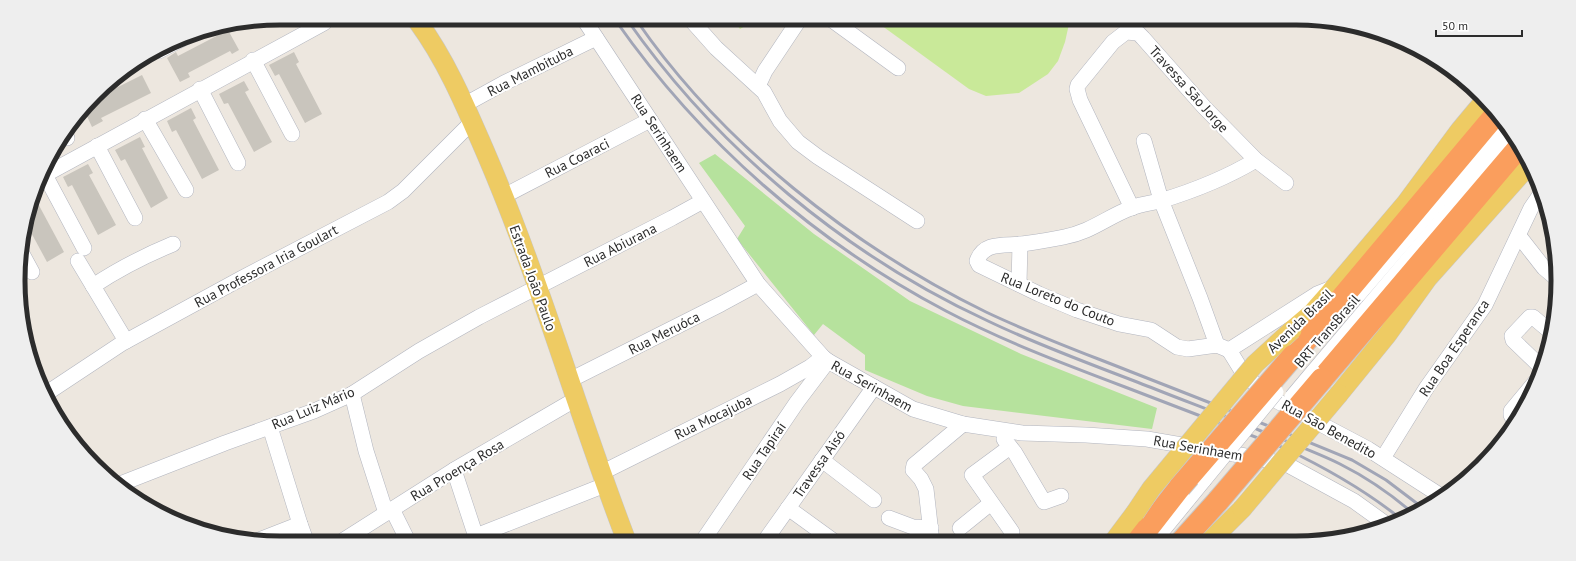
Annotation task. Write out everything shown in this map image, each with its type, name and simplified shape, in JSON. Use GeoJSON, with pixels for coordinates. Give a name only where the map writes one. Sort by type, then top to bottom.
{"type":"FeatureCollection","features":[{"type":"Feature","properties":{"kind":"highway","name":"Avenida Brasil"},"geometry":{"type":"LineString","coordinates":[[1142,536],[1180,487],[1298,358],[1493,118]]}},
{"type":"Feature","properties":{"kind":"highway"},"geometry":{"type":"LineString","coordinates":[[1186,536],[1217,495],[1317,376],[1517,152]]}},
{"type":"Feature","properties":{"kind":"main road","name":"Estrada João Paulo"},"geometry":{"type":"LineString","coordinates":[[420,25],[442,59],[472,122],[504,196],[570,380],[603,479],[625,536]]}},
{"type":"Feature","properties":{"kind":"main road","name":"Avenida Brasil"},"geometry":{"type":"LineString","coordinates":[[1118,536],[1151,489],[1255,364],[1312,313],[1336,286],[1410,197],[1460,130],[1481,105]]}},
{"type":"Feature","properties":{"kind":"main road"},"geometry":{"type":"LineString","coordinates":[[1455,163],[1488,112]]}},
{"type":"Feature","properties":{"kind":"main road"},"geometry":{"type":"LineString","coordinates":[[1215,536],[1242,509],[1339,394],[1387,335],[1428,278],[1526,169]]}},
{"type":"Feature","properties":{"kind":"street"},"geometry":{"type":"LineString","coordinates":[[48,173],[253,60],[320,25]]}},
{"type":"Feature","properties":{"kind":"street","name":"Rua Serinhaem"},"geometry":{"type":"LineString","coordinates":[[588,25],[758,284],[826,359],[913,410],[963,424],[1022,433],[1147,439],[1257,458],[1288,465],[1354,501],[1382,521]]}},
{"type":"Feature","properties":{"kind":"street"},"geometry":{"type":"LineString","coordinates":[[696,25],[730,62],[758,86],[771,103],[780,121],[798,142],[818,157],[917,220]]}},
{"type":"Feature","properties":{"kind":"street"},"geometry":{"type":"LineString","coordinates":[[758,86],[765,71],[796,25]]}},
{"type":"Feature","properties":{"kind":"street"},"geometry":{"type":"LineString","coordinates":[[839,25],[898,68]]}},
{"type":"Feature","properties":{"kind":"street","name":"Travessa Sāo Jorge"},"geometry":{"type":"LineString","coordinates":[[1132,208],[1076,89],[1113,42],[1126,32],[1138,33],[1204,107],[1256,160],[1286,183]]}},
{"type":"Feature","properties":{"kind":"street","name":"Rua Mambituba"},"geometry":{"type":"LineString","coordinates":[[464,105],[504,83],[596,38]]}},
{"type":"Feature","properties":{"kind":"street"},"geometry":{"type":"LineString","coordinates":[[253,60],[292,134]]}},
{"type":"Feature","properties":{"kind":"street"},"geometry":{"type":"LineString","coordinates":[[200,89],[238,163]]}},
{"type":"Feature","properties":{"kind":"street"},"geometry":{"type":"LineString","coordinates":[[145,119],[186,190]]}},
{"type":"Feature","properties":{"kind":"street","name":"Rua Coaraci"},"geometry":{"type":"LineString","coordinates":[[504,196],[650,120]]}},
{"type":"Feature","properties":{"kind":"street","name":"Rua Professora Iria Goulart"},"geometry":{"type":"LineString","coordinates":[[50,391],[126,341],[235,281],[388,202],[403,191],[472,122]]}},
{"type":"Feature","properties":{"kind":"street","name":"BRT TransBrasil"},"geometry":{"type":"LineString","coordinates":[[1158,536],[1204,480],[1298,358],[1501,129]]}},
{"type":"Feature","properties":{"kind":"street","name":"BRT TransBrasil"},"geometry":{"type":"LineString","coordinates":[[1317,376],[1509,140]]}},
{"type":"Feature","properties":{"kind":"street","name":"Rua Sāo Benedito"},"geometry":{"type":"LineString","coordinates":[[1144,141],[1160,200],[1200,298],[1223,347],[1245,376],[1277,401],[1383,458],[1437,493]]}},
{"type":"Feature","properties":{"kind":"street"},"geometry":{"type":"LineString","coordinates":[[97,146],[135,218]]}},
{"type":"Feature","properties":{"kind":"street"},"geometry":{"type":"LineString","coordinates":[[1019,284],[1020,244],[1064,238],[1081,233],[1095,228],[1132,208],[1226,177],[1256,160]]}},
{"type":"Feature","properties":{"kind":"street"},"geometry":{"type":"LineString","coordinates":[[45,180],[81,255],[93,286],[126,341]]}},
{"type":"Feature","properties":{"kind":"street","name":"Rua Boa Esperanca"},"geometry":{"type":"LineString","coordinates":[[1383,458],[1427,387],[1485,305],[1531,208],[1537,199]]}},
{"type":"Feature","properties":{"kind":"street","name":"Rua Abiurana"},"geometry":{"type":"LineString","coordinates":[[537,287],[703,201]]}},
{"type":"Feature","properties":{"kind":"street"},"geometry":{"type":"LineString","coordinates":[[1519,236],[1544,268],[1551,274]]}},
{"type":"Feature","properties":{"kind":"street"},"geometry":{"type":"LineString","coordinates":[[93,286],[122,267],[173,244]]}},
{"type":"Feature","properties":{"kind":"street","name":"Rua Loreto do Couto"},"geometry":{"type":"LineString","coordinates":[[1020,244],[992,246],[982,253],[978,259],[979,265],[1077,310],[1114,323],[1151,330],[1177,348],[1188,349],[1223,347],[1317,294],[1336,286]]}},
{"type":"Feature","properties":{"kind":"street"},"geometry":{"type":"LineString","coordinates":[[26,261],[32,272]]}},
{"type":"Feature","properties":{"kind":"street","name":"Rua Meruóca"},"geometry":{"type":"LineString","coordinates":[[570,380],[758,284]]}},
{"type":"Feature","properties":{"kind":"street","name":"Rua Luiz Mário"},"geometry":{"type":"LineString","coordinates":[[124,482],[314,411],[352,394],[374,378],[448,334],[537,287]]}},
{"type":"Feature","properties":{"kind":"street"},"geometry":{"type":"LineString","coordinates":[[1537,363],[1513,340],[1512,336],[1530,317],[1533,317],[1546,328]]}},
{"type":"Feature","properties":{"kind":"street","name":"Rua Mocajuba"},"geometry":{"type":"LineString","coordinates":[[483,536],[603,479],[826,359]]}},
{"type":"Feature","properties":{"kind":"street","name":"Rua Tapiraí"},"geometry":{"type":"LineString","coordinates":[[706,536],[826,359]]}},
{"type":"Feature","properties":{"kind":"street"},"geometry":{"type":"LineString","coordinates":[[780,384],[797,402]]}},
{"type":"Feature","properties":{"kind":"street","name":"Travessa Aisó"},"geometry":{"type":"LineString","coordinates":[[768,536],[874,387]]}},
{"type":"Feature","properties":{"kind":"street"},"geometry":{"type":"LineString","coordinates":[[352,394],[366,451],[389,511],[405,536]]}},
{"type":"Feature","properties":{"kind":"street"},"geometry":{"type":"LineString","coordinates":[[1512,416],[1511,411],[1525,395]]}},
{"type":"Feature","properties":{"kind":"street","name":"Rua Proença Rosa"},"geometry":{"type":"LineString","coordinates":[[350,536],[454,470],[576,399]]}},
{"type":"Feature","properties":{"kind":"street"},"geometry":{"type":"LineString","coordinates":[[932,535],[926,489],[921,479],[913,470],[914,465],[963,424]]}},
{"type":"Feature","properties":{"kind":"street"},"geometry":{"type":"LineString","coordinates":[[270,427],[304,536]]}},
{"type":"Feature","properties":{"kind":"street"},"geometry":{"type":"LineString","coordinates":[[997,430],[1010,447],[1044,502],[1061,496]]}},
{"type":"Feature","properties":{"kind":"street"},"geometry":{"type":"LineString","coordinates":[[1010,447],[972,475],[1012,532]]}},
{"type":"Feature","properties":{"kind":"street"},"geometry":{"type":"LineString","coordinates":[[822,460],[874,500]]}},
{"type":"Feature","properties":{"kind":"street"},"geometry":{"type":"LineString","coordinates":[[454,470],[476,536]]}},
{"type":"Feature","properties":{"kind":"street"},"geometry":{"type":"LineString","coordinates":[[1175,536],[1217,495]]}},
{"type":"Feature","properties":{"kind":"street"},"geometry":{"type":"LineString","coordinates":[[960,528],[991,503]]}},
{"type":"Feature","properties":{"kind":"street"},"geometry":{"type":"LineString","coordinates":[[788,508],[827,536]]}},
{"type":"Feature","properties":{"kind":"street"},"geometry":{"type":"LineString","coordinates":[[889,518],[932,535]]}},
{"type":"Feature","properties":{"kind":"street"},"geometry":{"type":"LineString","coordinates":[[271,535],[300,524]]}},
{"type":"Feature","properties":{"kind":"green space"},"geometry":{"type":"Polygon","coordinates":[[[737,25],[747,25],[740,29],[737,25]]]}},
{"type":"Feature","properties":{"kind":"green space"},"geometry":{"type":"Polygon","coordinates":[[[881,25],[1069,25],[1065,42],[1058,61],[1048,74],[1019,93],[986,96],[969,89],[881,25]]]}},
{"type":"Feature","properties":{"kind":"green space"},"geometry":{"type":"Polygon","coordinates":[[[715,154],[814,234],[910,301],[1021,354],[1157,408],[1152,429],[963,406],[927,396],[865,370],[865,355],[823,324],[814,335],[737,239],[745,226],[699,163],[715,154]]]}},
{"type":"Feature","properties":{"kind":"building"},"geometry":{"type":"Polygon","coordinates":[[[228,31],[239,50],[232,54],[230,51],[188,73],[190,77],[180,82],[167,58],[176,52],[178,56],[228,31]]]}},
{"type":"Feature","properties":{"kind":"building"},"geometry":{"type":"Polygon","coordinates":[[[294,52],[299,62],[296,64],[322,114],[305,123],[279,74],[275,76],[269,65],[294,52]]]}},
{"type":"Feature","properties":{"kind":"building"},"geometry":{"type":"Polygon","coordinates":[[[142,75],[151,93],[101,118],[103,121],[92,127],[86,114],[108,92],[142,75]]]}},
{"type":"Feature","properties":{"kind":"building"},"geometry":{"type":"Polygon","coordinates":[[[244,81],[249,90],[245,92],[272,142],[254,152],[228,103],[224,104],[219,94],[244,81]]]}},
{"type":"Feature","properties":{"kind":"building"},"geometry":{"type":"Polygon","coordinates":[[[191,108],[196,118],[193,120],[219,170],[202,179],[176,130],[172,132],[167,121],[191,108]]]}},
{"type":"Feature","properties":{"kind":"building"},"geometry":{"type":"Polygon","coordinates":[[[140,137],[145,147],[142,148],[168,198],[151,208],[125,159],[121,161],[115,150],[140,137]]]}},
{"type":"Feature","properties":{"kind":"building"},"geometry":{"type":"Polygon","coordinates":[[[88,164],[93,173],[89,175],[116,225],[98,235],[72,185],[68,187],[63,177],[88,164]]]}},
{"type":"Feature","properties":{"kind":"building"},"geometry":{"type":"Polygon","coordinates":[[[38,203],[64,252],[47,262],[30,231],[38,203]]]}},
{"type":"Feature","properties":{"kind":"railway"},"geometry":{"type":"LineString","coordinates":[[619,25],[649,65],[685,108],[723,148],[764,186],[806,221],[851,254],[898,284],[946,311],[1034,352],[1284,448],[1345,480],[1397,515]]}},
{"type":"Feature","properties":{"kind":"railway"},"geometry":{"type":"LineString","coordinates":[[631,25],[663,68],[702,112],[744,155],[788,194],[836,231],[885,265],[936,295],[1029,340],[1235,420],[1330,459],[1350,469],[1388,493],[1409,510]]}},
{"type":"Feature","properties":{"kind":"railway"},"geometry":{"type":"LineString","coordinates":[[640,25],[671,66],[709,109],[750,150],[794,188],[840,224],[887,256],[936,286],[1021,328],[1352,460],[1386,480],[1418,505]]}}]}
